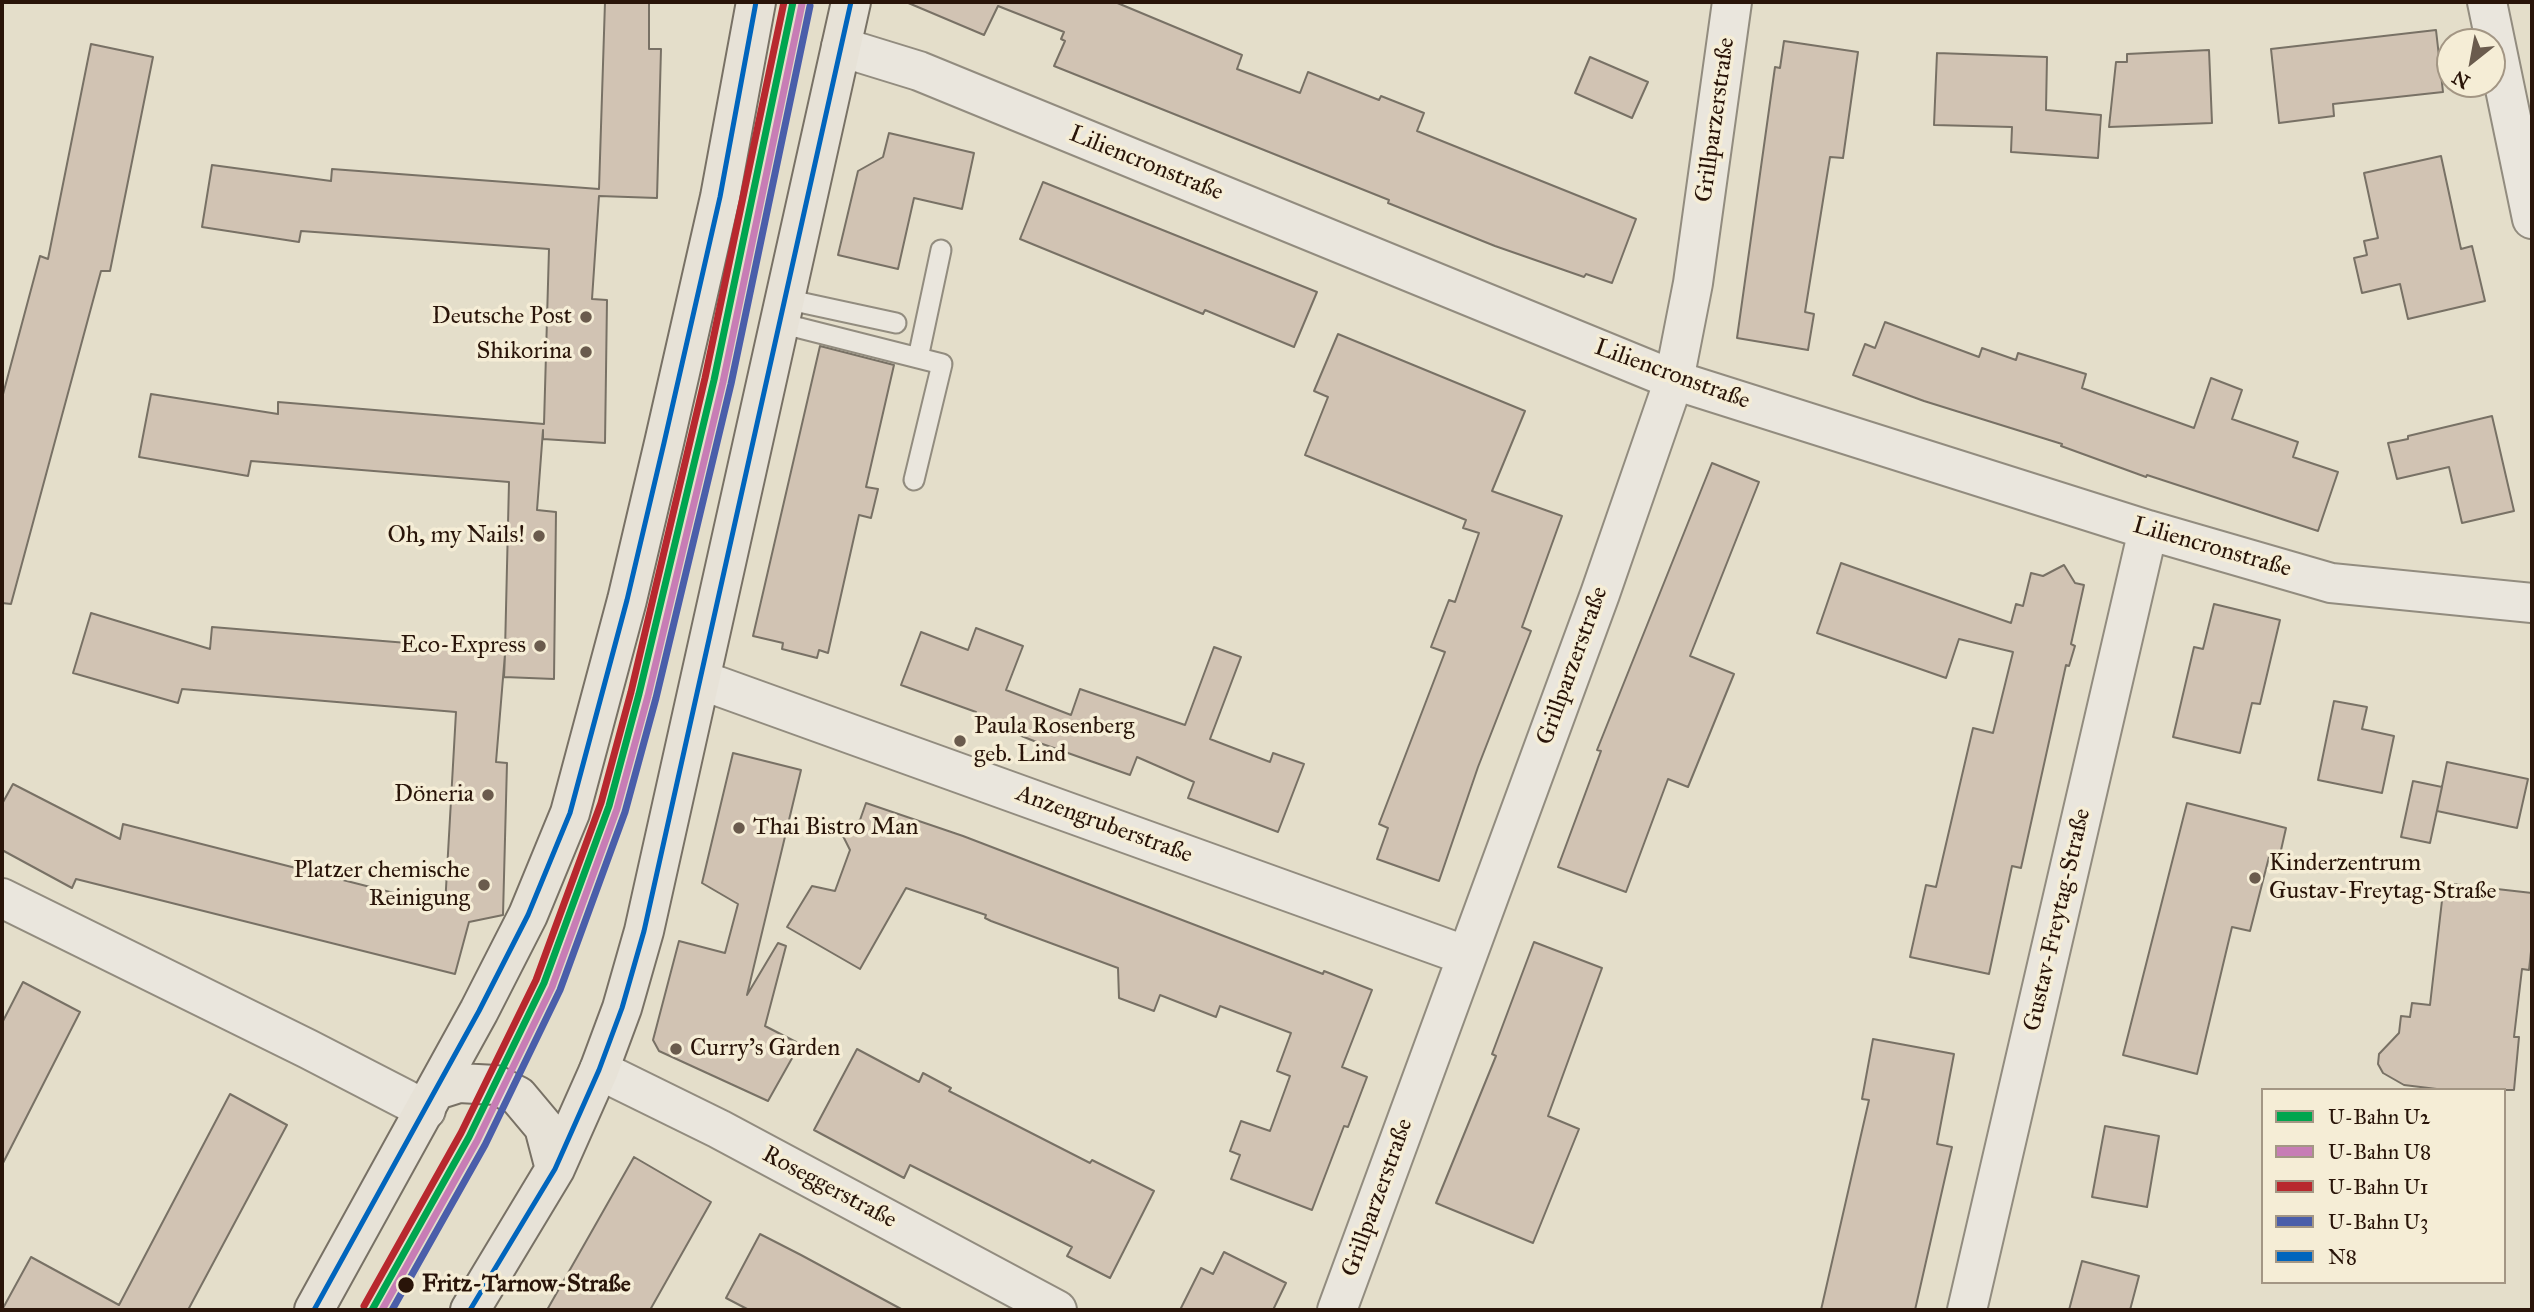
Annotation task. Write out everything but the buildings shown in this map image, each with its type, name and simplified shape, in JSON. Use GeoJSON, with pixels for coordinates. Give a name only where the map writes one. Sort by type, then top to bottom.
{"type":"FeatureCollection","features":[{"type":"Feature","properties":{"kind":"main road"},"geometry":{"type":"LineString","coordinates":[[314,1310],[431,1100],[528,915],[570,813],[627,600],[664,443],[720,197],[757,2]]}},
{"type":"Feature","properties":{"kind":"main road"},"geometry":{"type":"LineString","coordinates":[[470,1310],[555,1169],[599,1070],[622,1008],[644,931],[851,2]]}},
{"type":"Feature","properties":{"kind":"main road"},"geometry":{"type":"LineString","coordinates":[[431,1100],[459,1083],[496,1085],[518,1096],[544,1127],[555,1169]]}},
{"type":"Feature","properties":{"kind":"street","name":"Grillparzerstraße"},"geometry":{"type":"LineString","coordinates":[[1337,1310],[1600,594],[1674,380],[1693,283],[1732,2]]}},
{"type":"Feature","properties":{"kind":"street"},"geometry":{"type":"LineString","coordinates":[[2487,2],[2532,219]]}},
{"type":"Feature","properties":{"kind":"street","name":"Liliencronstraße"},"geometry":{"type":"LineString","coordinates":[[841,47],[919,71],[1674,380],[2148,530],[2331,583],[2532,603]]}},
{"type":"Feature","properties":{"kind":"street","name":"Gustav-Freytag-Straße"},"geometry":{"type":"LineString","coordinates":[[1967,1310],[2148,530]]}},
{"type":"Feature","properties":{"kind":"street","name":"Anzengruberstraße"},"geometry":{"type":"LineString","coordinates":[[701,680],[1467,956]]}},
{"type":"Feature","properties":{"kind":"street"},"geometry":{"type":"LineString","coordinates":[[2,898],[308,1049],[431,1100]]}},
{"type":"Feature","properties":{"kind":"street","name":"Roseggerstraße"},"geometry":{"type":"LineString","coordinates":[[599,1070],[719,1129],[1057,1310]]}},
{"type":"Feature","properties":{"kind":"lane"},"geometry":{"type":"LineString","coordinates":[[918,358],[941,250]]}},
{"type":"Feature","properties":{"kind":"lane"},"geometry":{"type":"LineString","coordinates":[[783,311],[896,323]]}},
{"type":"Feature","properties":{"kind":"lane"},"geometry":{"type":"LineString","coordinates":[[783,311],[942,364],[914,480]]}},
{"type":"Feature","properties":{"kind":"metro line","name":"U1"},"geometry":{"type":"LineString","coordinates":[[364,1306],[461,1133],[536,980],[601,803],[631,692],[705,378],[784,2]]}},
{"type":"Feature","properties":{"kind":"metro line","name":"U2"},"geometry":{"type":"LineString","coordinates":[[372,1310],[469,1137],[544,983],[609,806],[639,694],[714,380],[793,2]]}},
{"type":"Feature","properties":{"kind":"metro line","name":"U8"},"geometry":{"type":"LineString","coordinates":[[382,1310],[477,1141],[552,987],[617,809],[648,696],[723,382],[802,4]]}},
{"type":"Feature","properties":{"kind":"metro line","name":"U3"},"geometry":{"type":"LineString","coordinates":[[392,1310],[485,1145],[560,990],[625,812],[656,698],[731,384],[810,6]]}},
{"type":"Feature","properties":{"kind":"transit line","name":"N8"},"geometry":{"type":"LineString","coordinates":[[314,1310],[479,1011],[528,915],[570,813],[627,600],[664,443],[720,197],[756,2]]}},
{"type":"Feature","properties":{"kind":"transit line","name":"N8"},"geometry":{"type":"LineString","coordinates":[[470,1310],[555,1169],[599,1070],[622,1008],[644,931],[851,2]]}},
{"type":"Feature","properties":{"kind":"place","name":"Deutsche Post"},"geometry":{"type":"Point","coordinates":[586,317]}},
{"type":"Feature","properties":{"kind":"place","name":"Shikorina"},"geometry":{"type":"Point","coordinates":[586,352]}},
{"type":"Feature","properties":{"kind":"place","name":"Oh, my Nails!"},"geometry":{"type":"Point","coordinates":[539,536]}},
{"type":"Feature","properties":{"kind":"place","name":"Eco-Express"},"geometry":{"type":"Point","coordinates":[540,646]}},
{"type":"Feature","properties":{"kind":"place","name":"Paula Rosenberg geb. Lind"},"geometry":{"type":"Point","coordinates":[960,741]}},
{"type":"Feature","properties":{"kind":"place","name":"Döneria"},"geometry":{"type":"Point","coordinates":[488,795]}},
{"type":"Feature","properties":{"kind":"place","name":"Thai Bistro Man"},"geometry":{"type":"Point","coordinates":[739,828]}},
{"type":"Feature","properties":{"kind":"place","name":"Kinderzentrum Gustav-Freytag-Straße"},"geometry":{"type":"Point","coordinates":[2255,878]}},
{"type":"Feature","properties":{"kind":"place","name":"Platzer chemische Reinigung"},"geometry":{"type":"Point","coordinates":[484,885]}},
{"type":"Feature","properties":{"kind":"place","name":"Curry's Garden"},"geometry":{"type":"Point","coordinates":[676,1049]}},
{"type":"Feature","properties":{"kind":"place","name":"Fritz-Tarnow-Straße"},"geometry":{"type":"Point","coordinates":[406,1285]}}]}
